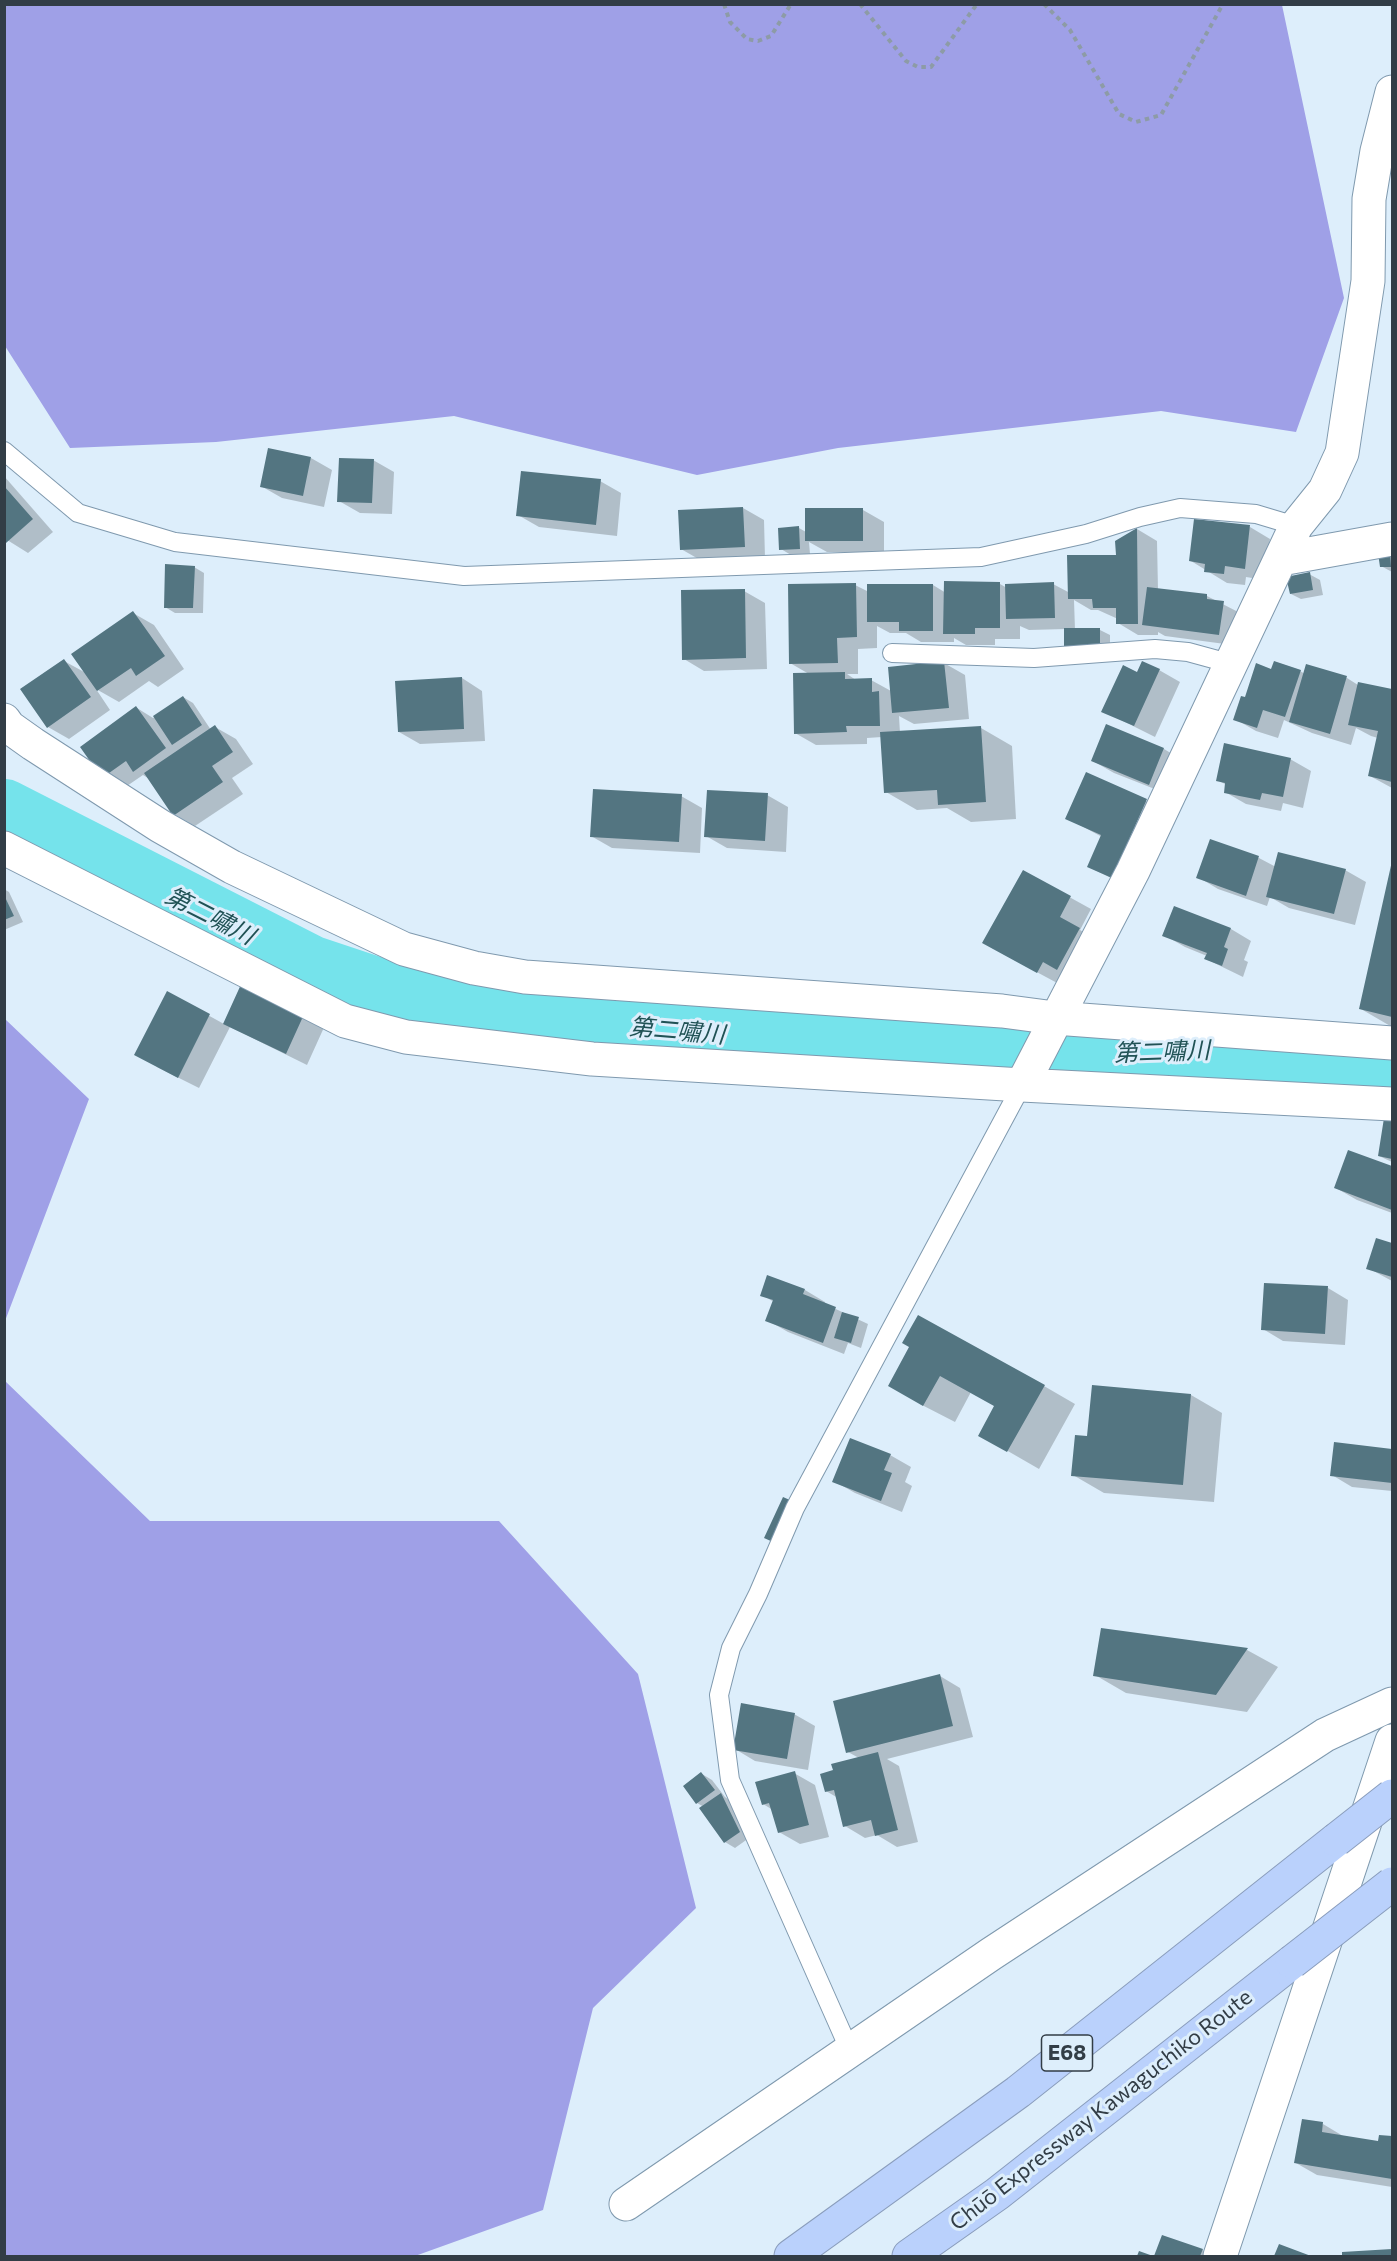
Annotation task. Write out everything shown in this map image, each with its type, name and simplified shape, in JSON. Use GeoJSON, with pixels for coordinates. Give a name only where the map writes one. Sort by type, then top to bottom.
{"type":"FeatureCollection","features":[{"type":"Feature","properties":{"kind":"highway","name":"E68"},"geometry":{"type":"LineString","coordinates":[[791,2256],[1018,2092],[1392,1796]]}},
{"type":"Feature","properties":{"kind":"highway","name":"Chūō Expressway Kawaguchiko Route"},"geometry":{"type":"LineString","coordinates":[[909,2256],[997,2194],[1392,1884]]}},
{"type":"Feature","properties":{"kind":"street"},"geometry":{"type":"LineString","coordinates":[[1026,1077],[1133,871],[1296,526],[1326,490],[1342,453],[1368,281],[1369,199],[1377,151],[1392,92]]}},
{"type":"Feature","properties":{"kind":"street"},"geometry":{"type":"LineString","coordinates":[[1281,559],[1392,539]]}},
{"type":"Feature","properties":{"kind":"street"},"geometry":{"type":"LineString","coordinates":[[4,720],[9,727],[33,744],[160,826],[232,867],[404,949],[474,968],[525,977],[1002,1011],[1053,1023],[1392,1043]]}},
{"type":"Feature","properties":{"kind":"street"},"geometry":{"type":"LineString","coordinates":[[4,848],[345,1022],[406,1036],[592,1059],[1026,1077],[1392,1104]]}},
{"type":"Feature","properties":{"kind":"street"},"geometry":{"type":"LineString","coordinates":[[626,2204],[991,1954],[1325,1735],[1392,1704]]}},
{"type":"Feature","properties":{"kind":"street"},"geometry":{"type":"LineString","coordinates":[[1220,2256],[1392,1741]]}},
{"type":"Feature","properties":{"kind":"lane"},"geometry":{"type":"LineString","coordinates":[[4,451],[78,513],[175,542],[464,576],[981,557],[1086,534],[1140,517],[1180,508],[1256,514],[1296,526]]}},
{"type":"Feature","properties":{"kind":"lane"},"geometry":{"type":"LineString","coordinates":[[892,653],[1034,658],[1155,649],[1188,652],[1232,664]]}},
{"type":"Feature","properties":{"kind":"lane"},"geometry":{"type":"LineString","coordinates":[[850,2051],[730,1780],[719,1695],[731,1648],[758,1594],[795,1508],[1026,1077]]}},
{"type":"Feature","properties":{"kind":"path"},"geometry":{"type":"LineString","coordinates":[[724,4],[730,22],[747,39],[758,41],[771,36],[791,4]]}},
{"type":"Feature","properties":{"kind":"path"},"geometry":{"type":"LineString","coordinates":[[860,4],[906,61],[918,67],[931,67],[977,4]]}},
{"type":"Feature","properties":{"kind":"path"},"geometry":{"type":"LineString","coordinates":[[1044,4],[1070,30],[1119,114],[1136,122],[1161,115],[1223,4]]}},
{"type":"Feature","properties":{"kind":"shaded area"},"geometry":{"type":"Polygon","coordinates":[[[5,4],[1282,5],[1344,298],[1296,432],[1161,411],[838,448],[697,475],[454,416],[216,442],[70,448],[5,346],[5,4]]]}},
{"type":"Feature","properties":{"kind":"shaded area"},"geometry":{"type":"Polygon","coordinates":[[[5,1019],[89,1099],[5,1321],[5,1019]]]}},
{"type":"Feature","properties":{"kind":"shaded area"},"geometry":{"type":"Polygon","coordinates":[[[4,1380],[150,1521],[499,1521],[638,1674],[696,1908],[593,2008],[543,2210],[415,2256],[5,2256],[4,1380]]]}},
{"type":"Feature","properties":{"kind":"building"},"geometry":{"type":"Polygon","coordinates":[[[268,448],[311,457],[303,496],[260,487],[268,448]]]}},
{"type":"Feature","properties":{"kind":"building"},"geometry":{"type":"Polygon","coordinates":[[[339,458],[374,459],[372,503],[337,502],[339,458]]]}},
{"type":"Feature","properties":{"kind":"building"},"geometry":{"type":"Polygon","coordinates":[[[521,471],[601,479],[596,525],[516,516],[521,471]]]}},
{"type":"Feature","properties":{"kind":"building"},"geometry":{"type":"Polygon","coordinates":[[[4,486],[33,519],[6,543],[4,540],[4,486]]]}},
{"type":"Feature","properties":{"kind":"building"},"geometry":{"type":"Polygon","coordinates":[[[743,507],[745,547],[680,550],[678,510],[743,507]]]}},
{"type":"Feature","properties":{"kind":"building"},"geometry":{"type":"Polygon","coordinates":[[[805,508],[863,508],[863,541],[805,541],[805,508]]]}},
{"type":"Feature","properties":{"kind":"building"},"geometry":{"type":"Polygon","coordinates":[[[1194,519],[1250,525],[1245,569],[1225,566],[1224,574],[1204,572],[1205,564],[1189,561],[1194,519]]]}},
{"type":"Feature","properties":{"kind":"building"},"geometry":{"type":"Polygon","coordinates":[[[799,526],[800,549],[779,550],[778,528],[799,526]]]}},
{"type":"Feature","properties":{"kind":"building"},"geometry":{"type":"Polygon","coordinates":[[[1137,528],[1138,624],[1116,624],[1116,608],[1093,608],[1092,599],[1068,599],[1067,555],[1116,555],[1115,541],[1137,528]]]}},
{"type":"Feature","properties":{"kind":"building"},"geometry":{"type":"Polygon","coordinates":[[[1390,552],[1391,567],[1380,567],[1378,553],[1390,552]]]}},
{"type":"Feature","properties":{"kind":"building"},"geometry":{"type":"Polygon","coordinates":[[[165,564],[195,566],[193,608],[164,608],[165,564]]]}},
{"type":"Feature","properties":{"kind":"building"},"geometry":{"type":"Polygon","coordinates":[[[1310,572],[1313,590],[1290,594],[1286,577],[1310,572]]]}},
{"type":"Feature","properties":{"kind":"building"},"geometry":{"type":"Polygon","coordinates":[[[944,581],[1000,582],[1000,628],[975,628],[975,634],[943,634],[944,581]]]}},
{"type":"Feature","properties":{"kind":"building"},"geometry":{"type":"Polygon","coordinates":[[[1054,582],[1055,618],[1006,619],[1005,584],[1054,582]]]}},
{"type":"Feature","properties":{"kind":"building"},"geometry":{"type":"Polygon","coordinates":[[[856,583],[857,637],[837,638],[838,663],[789,664],[788,584],[856,583]]]}},
{"type":"Feature","properties":{"kind":"building"},"geometry":{"type":"Polygon","coordinates":[[[867,584],[933,584],[933,631],[899,631],[899,622],[867,622],[867,584]]]}},
{"type":"Feature","properties":{"kind":"building"},"geometry":{"type":"Polygon","coordinates":[[[1147,587],[1207,594],[1207,599],[1224,601],[1219,635],[1142,625],[1147,587]]]}},
{"type":"Feature","properties":{"kind":"building"},"geometry":{"type":"Polygon","coordinates":[[[745,589],[746,658],[682,660],[681,590],[745,589]]]}},
{"type":"Feature","properties":{"kind":"building"},"geometry":{"type":"Polygon","coordinates":[[[133,611],[165,656],[136,676],[131,668],[97,691],[71,654],[133,611]]]}},
{"type":"Feature","properties":{"kind":"building"},"geometry":{"type":"Polygon","coordinates":[[[1064,628],[1100,628],[1100,646],[1064,646],[1064,628]]]}},
{"type":"Feature","properties":{"kind":"building"},"geometry":{"type":"Polygon","coordinates":[[[64,659],[91,697],[47,728],[20,689],[64,659]]]}},
{"type":"Feature","properties":{"kind":"building"},"geometry":{"type":"Polygon","coordinates":[[[944,661],[949,708],[892,713],[888,667],[944,661]]]}},
{"type":"Feature","properties":{"kind":"building"},"geometry":{"type":"Polygon","coordinates":[[[1142,661],[1160,669],[1134,726],[1101,712],[1123,665],[1137,672],[1142,661]]]}},
{"type":"Feature","properties":{"kind":"building"},"geometry":{"type":"Polygon","coordinates":[[[1274,661],[1301,670],[1285,717],[1263,710],[1257,728],[1233,720],[1241,696],[1245,697],[1256,663],[1271,669],[1274,661]]]}},
{"type":"Feature","properties":{"kind":"building"},"geometry":{"type":"Polygon","coordinates":[[[1306,664],[1347,676],[1330,734],[1289,722],[1306,664]]]}},
{"type":"Feature","properties":{"kind":"building"},"geometry":{"type":"Polygon","coordinates":[[[845,672],[845,679],[872,678],[872,692],[879,691],[880,726],[846,726],[847,732],[794,734],[793,673],[845,672]]]}},
{"type":"Feature","properties":{"kind":"building"},"geometry":{"type":"Polygon","coordinates":[[[462,677],[464,729],[398,732],[395,681],[462,677]]]}},
{"type":"Feature","properties":{"kind":"building"},"geometry":{"type":"Polygon","coordinates":[[[1358,682],[1392,689],[1392,782],[1368,776],[1378,731],[1348,725],[1358,682]]]}},
{"type":"Feature","properties":{"kind":"building"},"geometry":{"type":"Polygon","coordinates":[[[183,696],[202,725],[172,745],[153,716],[183,696]]]}},
{"type":"Feature","properties":{"kind":"building"},"geometry":{"type":"Polygon","coordinates":[[[136,706],[166,748],[133,772],[126,761],[102,778],[80,747],[136,706]]]}},
{"type":"Feature","properties":{"kind":"building"},"geometry":{"type":"Polygon","coordinates":[[[1106,724],[1164,748],[1149,785],[1091,761],[1106,724]]]}},
{"type":"Feature","properties":{"kind":"building"},"geometry":{"type":"Polygon","coordinates":[[[215,725],[233,752],[212,766],[223,782],[173,816],[144,773],[215,725]]]}},
{"type":"Feature","properties":{"kind":"building"},"geometry":{"type":"Polygon","coordinates":[[[981,726],[986,802],[938,805],[937,790],[884,793],[880,732],[981,726]]]}},
{"type":"Feature","properties":{"kind":"building"},"geometry":{"type":"Polygon","coordinates":[[[1224,743],[1291,758],[1283,797],[1262,793],[1260,800],[1224,793],[1225,783],[1216,781],[1224,743]]]}},
{"type":"Feature","properties":{"kind":"building"},"geometry":{"type":"Polygon","coordinates":[[[1086,772],[1147,799],[1112,878],[1087,867],[1101,835],[1065,819],[1086,772]]]}},
{"type":"Feature","properties":{"kind":"building"},"geometry":{"type":"Polygon","coordinates":[[[593,789],[682,794],[679,842],[590,837],[593,789]]]}},
{"type":"Feature","properties":{"kind":"building"},"geometry":{"type":"Polygon","coordinates":[[[707,790],[768,793],[765,841],[704,837],[707,790]]]}},
{"type":"Feature","properties":{"kind":"building"},"geometry":{"type":"Polygon","coordinates":[[[1210,839],[1259,856],[1246,896],[1196,878],[1210,839]]]}},
{"type":"Feature","properties":{"kind":"building"},"geometry":{"type":"Polygon","coordinates":[[[1278,852],[1346,869],[1334,914],[1266,897],[1278,852]]]}},
{"type":"Feature","properties":{"kind":"building"},"geometry":{"type":"Polygon","coordinates":[[[1392,861],[1392,1017],[1359,1009],[1392,861]]]}},
{"type":"Feature","properties":{"kind":"building"},"geometry":{"type":"Polygon","coordinates":[[[1023,870],[1071,896],[1060,917],[1080,928],[1057,970],[1043,962],[1037,973],[982,943],[1023,870]]]}},
{"type":"Feature","properties":{"kind":"building"},"geometry":{"type":"Polygon","coordinates":[[[4,895],[14,916],[4,920],[4,895]]]}},
{"type":"Feature","properties":{"kind":"building"},"geometry":{"type":"Polygon","coordinates":[[[1174,906],[1231,928],[1224,947],[1228,949],[1222,966],[1204,959],[1207,953],[1162,936],[1174,906]]]}},
{"type":"Feature","properties":{"kind":"building"},"geometry":{"type":"Polygon","coordinates":[[[243,980],[306,1010],[286,1054],[223,1024],[243,980]]]}},
{"type":"Feature","properties":{"kind":"building"},"geometry":{"type":"Polygon","coordinates":[[[167,991],[210,1014],[178,1078],[134,1055],[167,991]]]}},
{"type":"Feature","properties":{"kind":"building"},"geometry":{"type":"Polygon","coordinates":[[[1384,1118],[1392,1119],[1392,1159],[1378,1156],[1384,1118]]]}},
{"type":"Feature","properties":{"kind":"building"},"geometry":{"type":"Polygon","coordinates":[[[1348,1150],[1392,1166],[1392,1210],[1334,1188],[1348,1150]]]}},
{"type":"Feature","properties":{"kind":"building"},"geometry":{"type":"Polygon","coordinates":[[[1376,1238],[1392,1243],[1392,1277],[1366,1269],[1376,1238]]]}},
{"type":"Feature","properties":{"kind":"building"},"geometry":{"type":"Polygon","coordinates":[[[767,1275],[805,1289],[803,1294],[836,1307],[823,1343],[765,1321],[773,1300],[760,1296],[767,1275]]]}},
{"type":"Feature","properties":{"kind":"building"},"geometry":{"type":"Polygon","coordinates":[[[1264,1283],[1328,1286],[1325,1334],[1261,1330],[1264,1283]]]}},
{"type":"Feature","properties":{"kind":"building"},"geometry":{"type":"Polygon","coordinates":[[[842,1312],[859,1317],[851,1343],[834,1338],[842,1312]]]}},
{"type":"Feature","properties":{"kind":"building"},"geometry":{"type":"Polygon","coordinates":[[[918,1315],[1045,1385],[1007,1452],[978,1436],[994,1406],[940,1376],[923,1406],[888,1386],[909,1347],[902,1343],[918,1315]]]}},
{"type":"Feature","properties":{"kind":"building"},"geometry":{"type":"Polygon","coordinates":[[[1092,1385],[1191,1394],[1183,1485],[1071,1476],[1075,1435],[1087,1436],[1092,1385]]]}},
{"type":"Feature","properties":{"kind":"building"},"geometry":{"type":"Polygon","coordinates":[[[850,1438],[891,1454],[884,1470],[892,1473],[881,1501],[832,1482],[850,1438]]]}},
{"type":"Feature","properties":{"kind":"building"},"geometry":{"type":"Polygon","coordinates":[[[1334,1442],[1392,1449],[1392,1483],[1330,1476],[1334,1442]]]}},
{"type":"Feature","properties":{"kind":"building"},"geometry":{"type":"Polygon","coordinates":[[[783,1497],[792,1501],[773,1542],[764,1538],[783,1497]]]}},
{"type":"Feature","properties":{"kind":"building"},"geometry":{"type":"Polygon","coordinates":[[[1101,1628],[1248,1648],[1216,1695],[1093,1676],[1101,1628]]]}},
{"type":"Feature","properties":{"kind":"building"},"geometry":{"type":"Polygon","coordinates":[[[940,1674],[953,1726],[846,1753],[833,1701],[940,1674]]]}},
{"type":"Feature","properties":{"kind":"building"},"geometry":{"type":"Polygon","coordinates":[[[741,1703],[795,1713],[787,1759],[733,1750],[741,1703]]]}},
{"type":"Feature","properties":{"kind":"building"},"geometry":{"type":"Polygon","coordinates":[[[878,1752],[898,1830],[875,1836],[871,1820],[843,1827],[834,1790],[825,1792],[820,1774],[833,1770],[831,1764],[878,1752]]]}},
{"type":"Feature","properties":{"kind":"building"},"geometry":{"type":"Polygon","coordinates":[[[795,1771],[809,1825],[778,1833],[769,1803],[762,1805],[755,1782],[795,1771]]]}},
{"type":"Feature","properties":{"kind":"building"},"geometry":{"type":"Polygon","coordinates":[[[701,1772],[715,1790],[696,1804],[683,1786],[701,1772]]]}},
{"type":"Feature","properties":{"kind":"building"},"geometry":{"type":"Polygon","coordinates":[[[721,1793],[740,1832],[724,1843],[699,1808],[721,1793]]]}},
{"type":"Feature","properties":{"kind":"building"},"geometry":{"type":"Polygon","coordinates":[[[1302,2119],[1323,2122],[1322,2132],[1378,2141],[1379,2135],[1392,2136],[1392,2179],[1294,2163],[1302,2119]]]}},
{"type":"Feature","properties":{"kind":"building"},"geometry":{"type":"Polygon","coordinates":[[[1162,2235],[1203,2249],[1200,2256],[1154,2256],[1162,2235]]]}},
{"type":"Feature","properties":{"kind":"building"},"geometry":{"type":"Polygon","coordinates":[[[1279,2244],[1311,2256],[1274,2256],[1279,2244]]]}},
{"type":"Feature","properties":{"kind":"building"},"geometry":{"type":"Polygon","coordinates":[[[1392,2249],[1392,2256],[1342,2256],[1342,2252],[1392,2249]]]}},
{"type":"Feature","properties":{"kind":"building"},"geometry":{"type":"Polygon","coordinates":[[[1139,2251],[1153,2256],[1137,2256],[1139,2251]]]}},
{"type":"Feature","properties":{"kind":"waterway","name":"第二嘯川"},"geometry":{"type":"LineString","coordinates":[[4,811],[310,967],[388,993],[468,1014],[785,1041],[1046,1057],[1191,1049],[1392,1062]]}}]}
